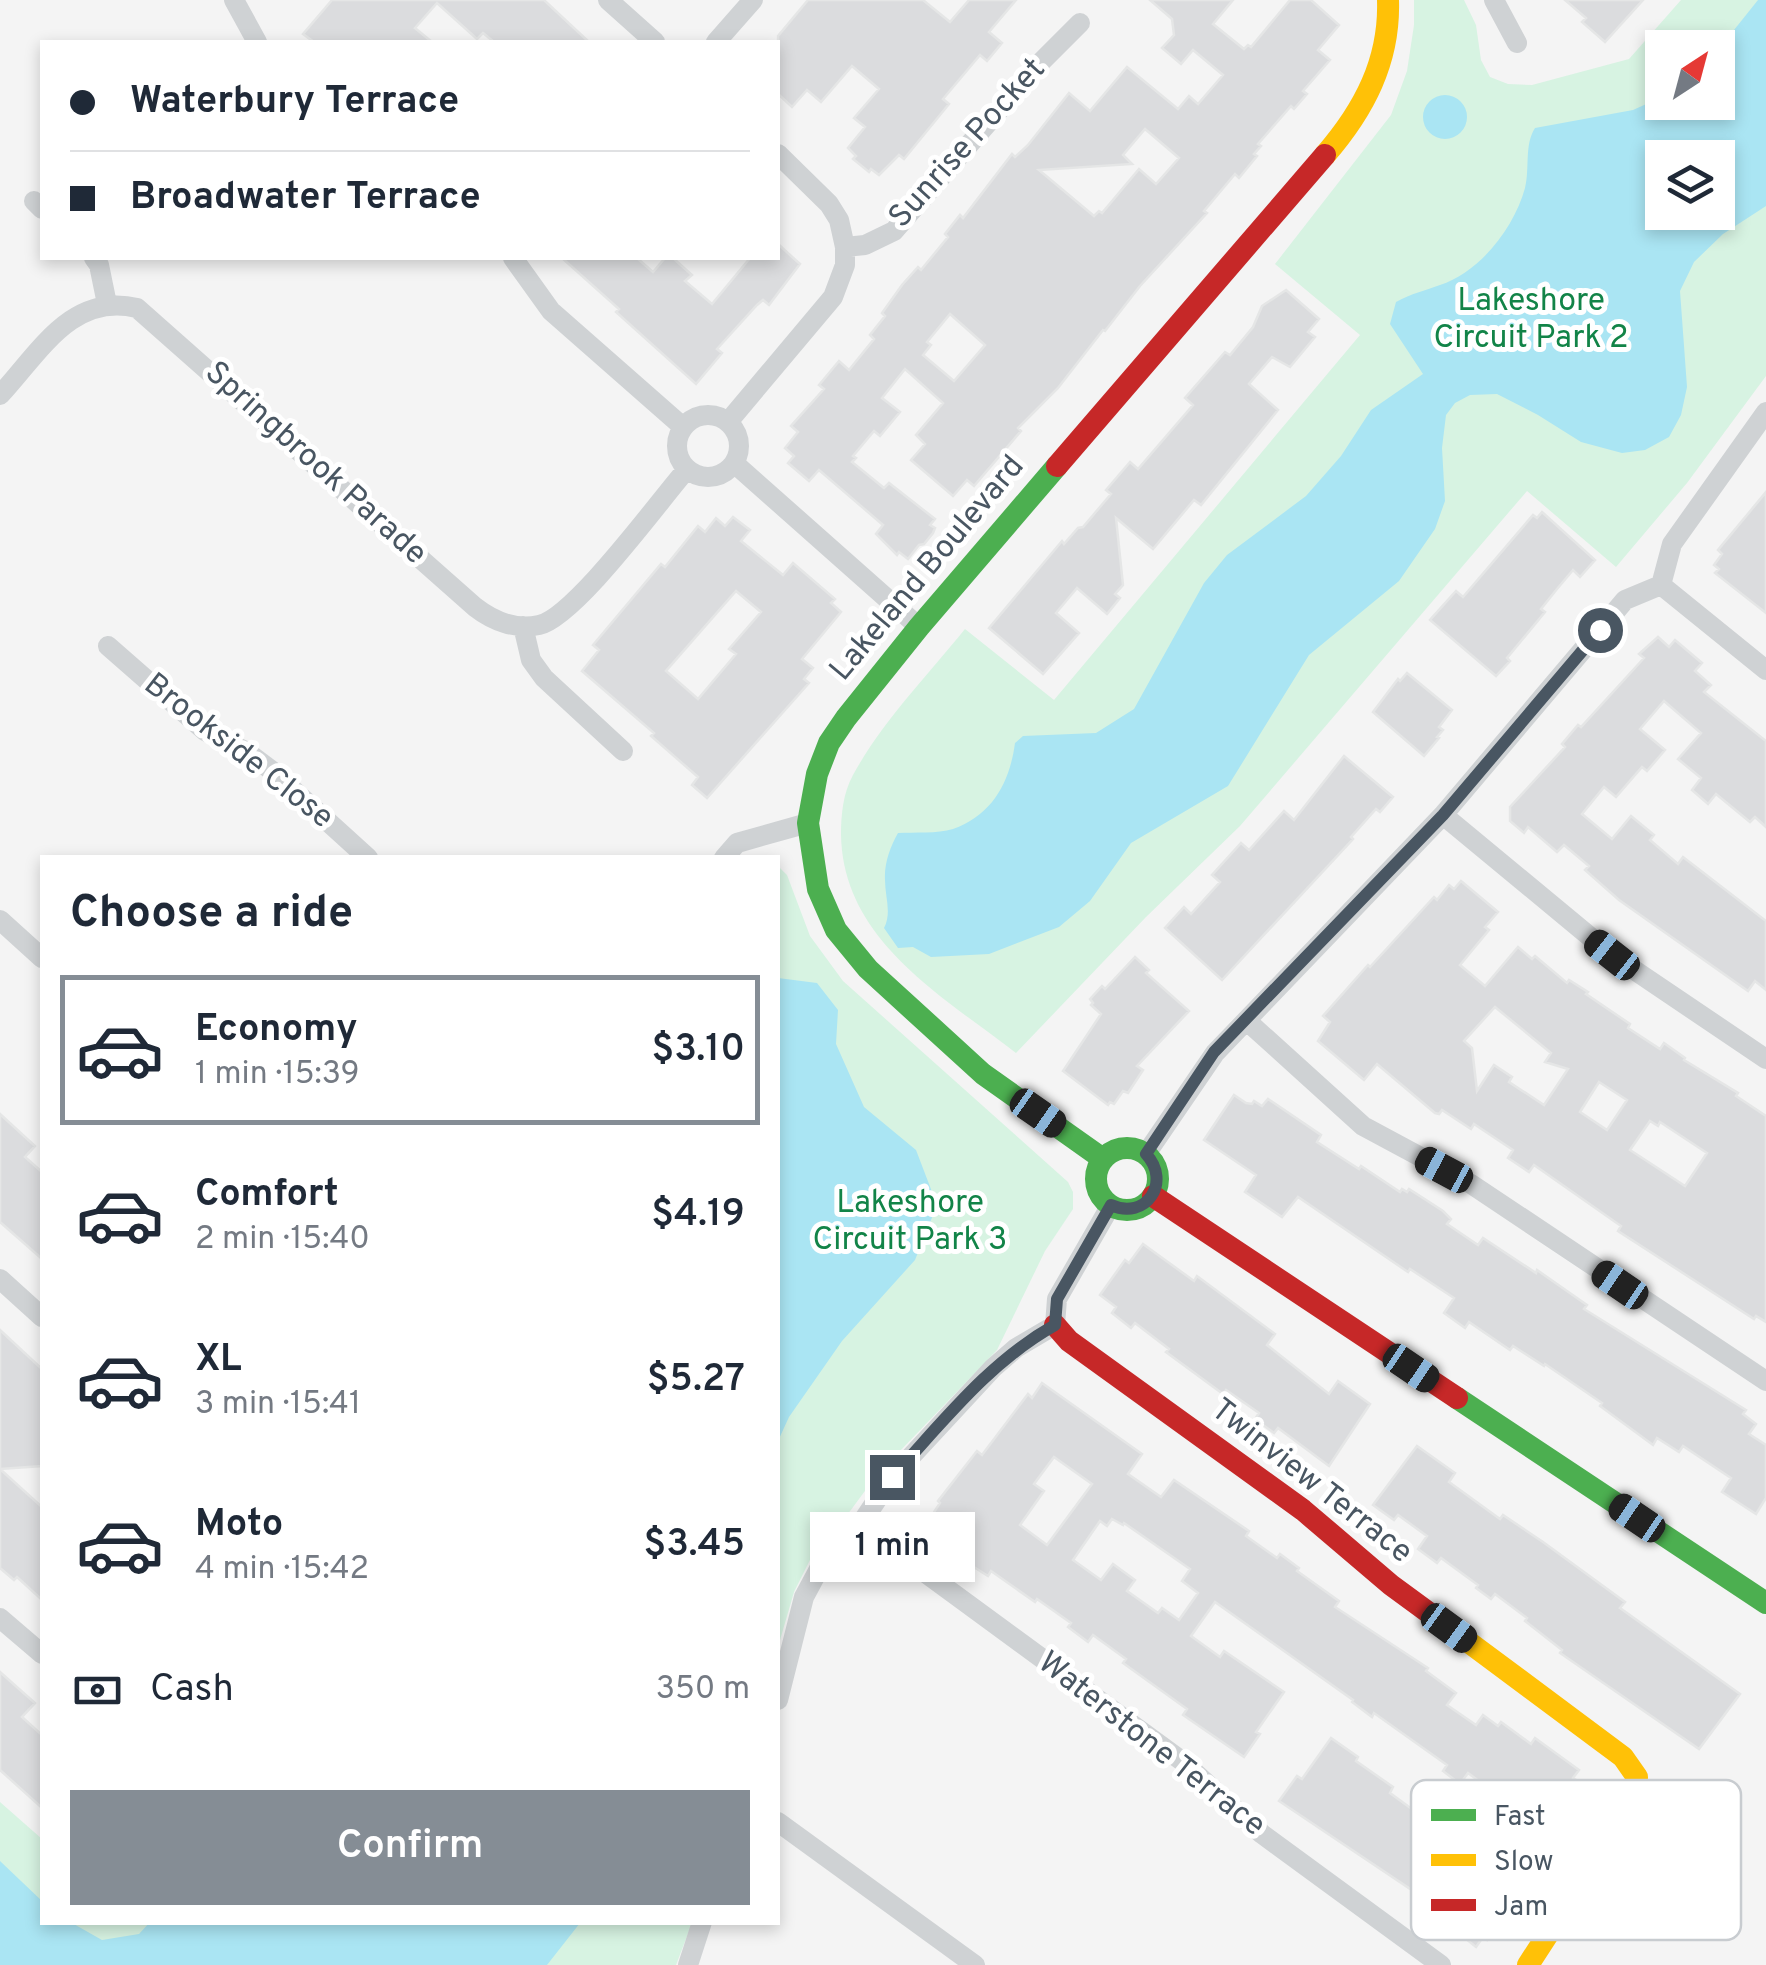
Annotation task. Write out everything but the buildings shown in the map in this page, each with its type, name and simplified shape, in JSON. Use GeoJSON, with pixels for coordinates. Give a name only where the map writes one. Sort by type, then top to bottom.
{"type":"FeatureCollection","features":[{"type":"Feature","properties":{"kind":"street"},"geometry":{"type":"LineString","coordinates":[[234,0],[256,40]]}},
{"type":"Feature","properties":{"kind":"street"},"geometry":{"type":"LineString","coordinates":[[608,0],[654,40]]}},
{"type":"Feature","properties":{"kind":"street"},"geometry":{"type":"LineString","coordinates":[[718,40],[752,0]]}},
{"type":"Feature","properties":{"kind":"street","name":"Lakeland Boulevard"},"geometry":{"type":"LineString","coordinates":[[1103,1159],[983,1074],[850,949],[836,930],[818,890],[808,823],[817,774],[846,718],[919,627],[1352,123],[1376,80],[1388,40],[1388,0]]}},
{"type":"Feature","properties":{"kind":"street"},"geometry":{"type":"LineString","coordinates":[[1494,0],[1517,44]]}},
{"type":"Feature","properties":{"kind":"street","name":"Sunrise Pocket"},"geometry":{"type":"LineString","coordinates":[[846,247],[880,239],[901,224],[1040,63],[1080,23]]}},
{"type":"Feature","properties":{"kind":"street"},"geometry":{"type":"LineString","coordinates":[[728,422],[833,297],[846,266],[839,220],[829,204],[780,156]]}},
{"type":"Feature","properties":{"kind":"street"},"geometry":{"type":"LineString","coordinates":[[0,396],[64,325],[78,314],[107,304],[95,260]]}},
{"type":"Feature","properties":{"kind":"street"},"geometry":{"type":"LineString","coordinates":[[514,260],[551,312],[683,427]]}},
{"type":"Feature","properties":{"kind":"street","name":"Springbrook Parade"},"geometry":{"type":"LineString","coordinates":[[107,304],[137,308],[150,317],[474,608],[490,619],[522,626]]}},
{"type":"Feature","properties":{"kind":"street"},"geometry":{"type":"LineString","coordinates":[[1661,585],[1672,544],[1766,412]]}},
{"type":"Feature","properties":{"kind":"street"},"geometry":{"type":"LineString","coordinates":[[710,414],[728,422],[740,446],[734,464],[727,471],[707,477],[687,469],[677,444],[683,427],[710,414]]}},
{"type":"Feature","properties":{"kind":"street"},"geometry":{"type":"LineString","coordinates":[[734,464],[919,627]]}},
{"type":"Feature","properties":{"kind":"street"},"geometry":{"type":"LineString","coordinates":[[622,750],[544,678],[531,660],[522,626],[541,625],[574,603],[687,469]]}},
{"type":"Feature","properties":{"kind":"street"},"geometry":{"type":"LineString","coordinates":[[1661,585],[1766,670]]}},
{"type":"Feature","properties":{"kind":"street"},"geometry":{"type":"LineString","coordinates":[[1146,1154],[1214,1052],[1443,815],[1625,600],[1661,585]]}},
{"type":"Feature","properties":{"kind":"street","name":"Brookside Close"},"geometry":{"type":"LineString","coordinates":[[108,646],[205,731],[247,752],[271,770],[365,855]]}},
{"type":"Feature","properties":{"kind":"street"},"geometry":{"type":"LineString","coordinates":[[1443,815],[1612,955],[1766,1060]]}},
{"type":"Feature","properties":{"kind":"street"},"geometry":{"type":"LineString","coordinates":[[727,855],[737,844],[808,823]]}},
{"type":"Feature","properties":{"kind":"street"},"geometry":{"type":"LineString","coordinates":[[0,920],[40,956]]}},
{"type":"Feature","properties":{"kind":"street"},"geometry":{"type":"LineString","coordinates":[[1247,1021],[1364,1126],[1471,1184],[1766,1381]]}},
{"type":"Feature","properties":{"kind":"street"},"geometry":{"type":"LineString","coordinates":[[1119,1148],[1138,1149],[1146,1154],[1157,1170],[1153,1196],[1138,1208],[1119,1209],[1111,1205],[1098,1189],[1098,1168],[1103,1159],[1119,1148]]}},
{"type":"Feature","properties":{"kind":"street"},"geometry":{"type":"LineString","coordinates":[[1153,1196],[1766,1603]]}},
{"type":"Feature","properties":{"kind":"street"},"geometry":{"type":"LineString","coordinates":[[780,1692],[804,1598],[826,1556],[860,1525],[892,1477],[993,1368],[1016,1348],[1055,1325],[1057,1299],[1111,1205]]}},
{"type":"Feature","properties":{"kind":"street"},"geometry":{"type":"LineString","coordinates":[[0,1278],[40,1315]]}},
{"type":"Feature","properties":{"kind":"street","name":"Twinview Terrace"},"geometry":{"type":"LineString","coordinates":[[1055,1325],[1069,1341],[1303,1510],[1391,1585],[1623,1756],[1637,1780]]}},
{"type":"Feature","properties":{"kind":"street","name":"Waterstone Terrace"},"geometry":{"type":"LineString","coordinates":[[860,1525],[1182,1761],[1262,1834],[1441,1965]]}},
{"type":"Feature","properties":{"kind":"street"},"geometry":{"type":"LineString","coordinates":[[0,1618],[40,1652]]}},
{"type":"Feature","properties":{"kind":"street"},"geometry":{"type":"LineString","coordinates":[[780,1823],[975,1965]]}},
{"type":"Feature","properties":{"kind":"street"},"geometry":{"type":"LineString","coordinates":[[688,1965],[701,1925]]}},
{"type":"Feature","properties":{"kind":"street","name":"Twinview Terrace"},"geometry":{"type":"LineString","coordinates":[[1528,1965],[1545,1940]]}},
{"type":"Feature","properties":{"kind":"green space","name":"Lakeshore Circuit Park 2"},"geometry":{"type":"Polygon","coordinates":[[[1414,0],[1464,0],[1476,25],[1481,60],[1490,77],[1508,84],[1532,85],[1629,59],[1645,41],[1645,120],[1735,120],[1735,30],[1655,30],[1681,0],[1766,0],[1766,376],[1687,483],[1616,567],[1527,491],[1240,826],[1016,1053],[928,986],[877,935],[846,872],[841,835],[843,804],[850,782],[891,718],[965,629],[1054,700],[1360,335],[1275,264],[1391,115],[1407,71],[1414,0]]]}},
{"type":"Feature","properties":{"kind":"green space","name":"Lakeshore Circuit Park 3"},"geometry":{"type":"Polygon","coordinates":[[[780,868],[787,875],[810,936],[843,981],[1068,1182],[1073,1192],[1073,1209],[1045,1251],[997,1350],[876,1476],[814,1552],[794,1592],[780,1640],[780,868]]]}},
{"type":"Feature","properties":{"kind":"green space"},"geometry":{"type":"Polygon","coordinates":[[[0,1802],[40,1837],[40,1925],[691,1925],[676,1965],[0,1965],[0,1802]]]}},
{"type":"Feature","properties":{"kind":"water"},"geometry":{"type":"Polygon","coordinates":[[[1758,0],[1766,0],[1766,206],[1735,226],[1735,140],[1645,140],[1645,230],[1729,230],[1694,262],[1680,291],[1687,387],[1681,415],[1669,437],[1645,450],[1622,453],[1581,442],[1497,394],[1470,395],[1455,403],[1446,415],[1442,448],[1445,501],[1435,529],[1399,581],[1309,655],[1228,786],[1131,843],[1090,901],[1059,927],[989,954],[931,957],[913,947],[898,948],[884,928],[888,911],[885,868],[898,833],[947,831],[979,815],[1004,783],[1015,743],[1023,736],[1096,733],[1134,709],[1204,583],[1227,555],[1306,496],[1341,456],[1371,410],[1423,374],[1390,324],[1396,302],[1455,279],[1493,247],[1520,203],[1535,128],[1645,105],[1645,120],[1735,120],[1734,30],[1758,0]]]}},
{"type":"Feature","properties":{"kind":"water"},"geometry":{"type":"Polygon","coordinates":[[[1445,95],[1461,101],[1467,117],[1461,133],[1445,139],[1429,133],[1423,117],[1429,101],[1445,95]]]}},
{"type":"Feature","properties":{"kind":"water"},"geometry":{"type":"Polygon","coordinates":[[[780,978],[817,983],[838,1010],[836,1044],[864,1107],[916,1150],[937,1205],[915,1260],[842,1341],[789,1417],[780,1437],[780,978]]]}},
{"type":"Feature","properties":{"kind":"water"},"geometry":{"type":"Polygon","coordinates":[[[0,1861],[40,1899],[40,1925],[76,1925],[102,1940],[139,1934],[147,1925],[578,1925],[547,1965],[0,1965],[0,1861]]]}},
{"type":"Feature","properties":{"kind":"traffic: fast"},"geometry":{"type":"LineString","coordinates":[[1057,466],[846,718],[829,743],[817,774],[808,823],[818,889],[836,930],[868,969],[983,1074],[1103,1159]]}},
{"type":"Feature","properties":{"kind":"traffic: fast"},"geometry":{"type":"LineString","coordinates":[[1127,1148],[1149,1157],[1158,1179],[1149,1201],[1127,1210],[1105,1201],[1096,1179],[1105,1157],[1127,1148]]}},
{"type":"Feature","properties":{"kind":"traffic: fast"},"geometry":{"type":"LineString","coordinates":[[1457,1398],[1766,1603]]}},
{"type":"Feature","properties":{"kind":"traffic: slow"},"geometry":{"type":"LineString","coordinates":[[1325,155],[1352,120],[1372,84],[1384,44],[1388,0]]}},
{"type":"Feature","properties":{"kind":"traffic: slow"},"geometry":{"type":"LineString","coordinates":[[1451,1629],[1623,1757],[1637,1780]]}},
{"type":"Feature","properties":{"kind":"traffic: slow"},"geometry":{"type":"LineString","coordinates":[[1528,1965],[1544,1940]]}},
{"type":"Feature","properties":{"kind":"traffic: jam"},"geometry":{"type":"LineString","coordinates":[[1057,466],[1325,155]]}},
{"type":"Feature","properties":{"kind":"traffic: jam"},"geometry":{"type":"LineString","coordinates":[[1153,1196],[1457,1398]]}},
{"type":"Feature","properties":{"kind":"traffic: jam"},"geometry":{"type":"LineString","coordinates":[[1055,1325],[1069,1341],[1303,1510],[1391,1585],[1451,1629]]}},
{"type":"Feature","properties":{"kind":"route"},"geometry":{"type":"LineString","coordinates":[[892,1477],[993,1368],[1016,1348],[1055,1325],[1057,1299],[1111,1205],[1129,1210],[1153,1196],[1157,1170],[1146,1154],[1214,1052],[1443,815],[1600,630]]}}]}
